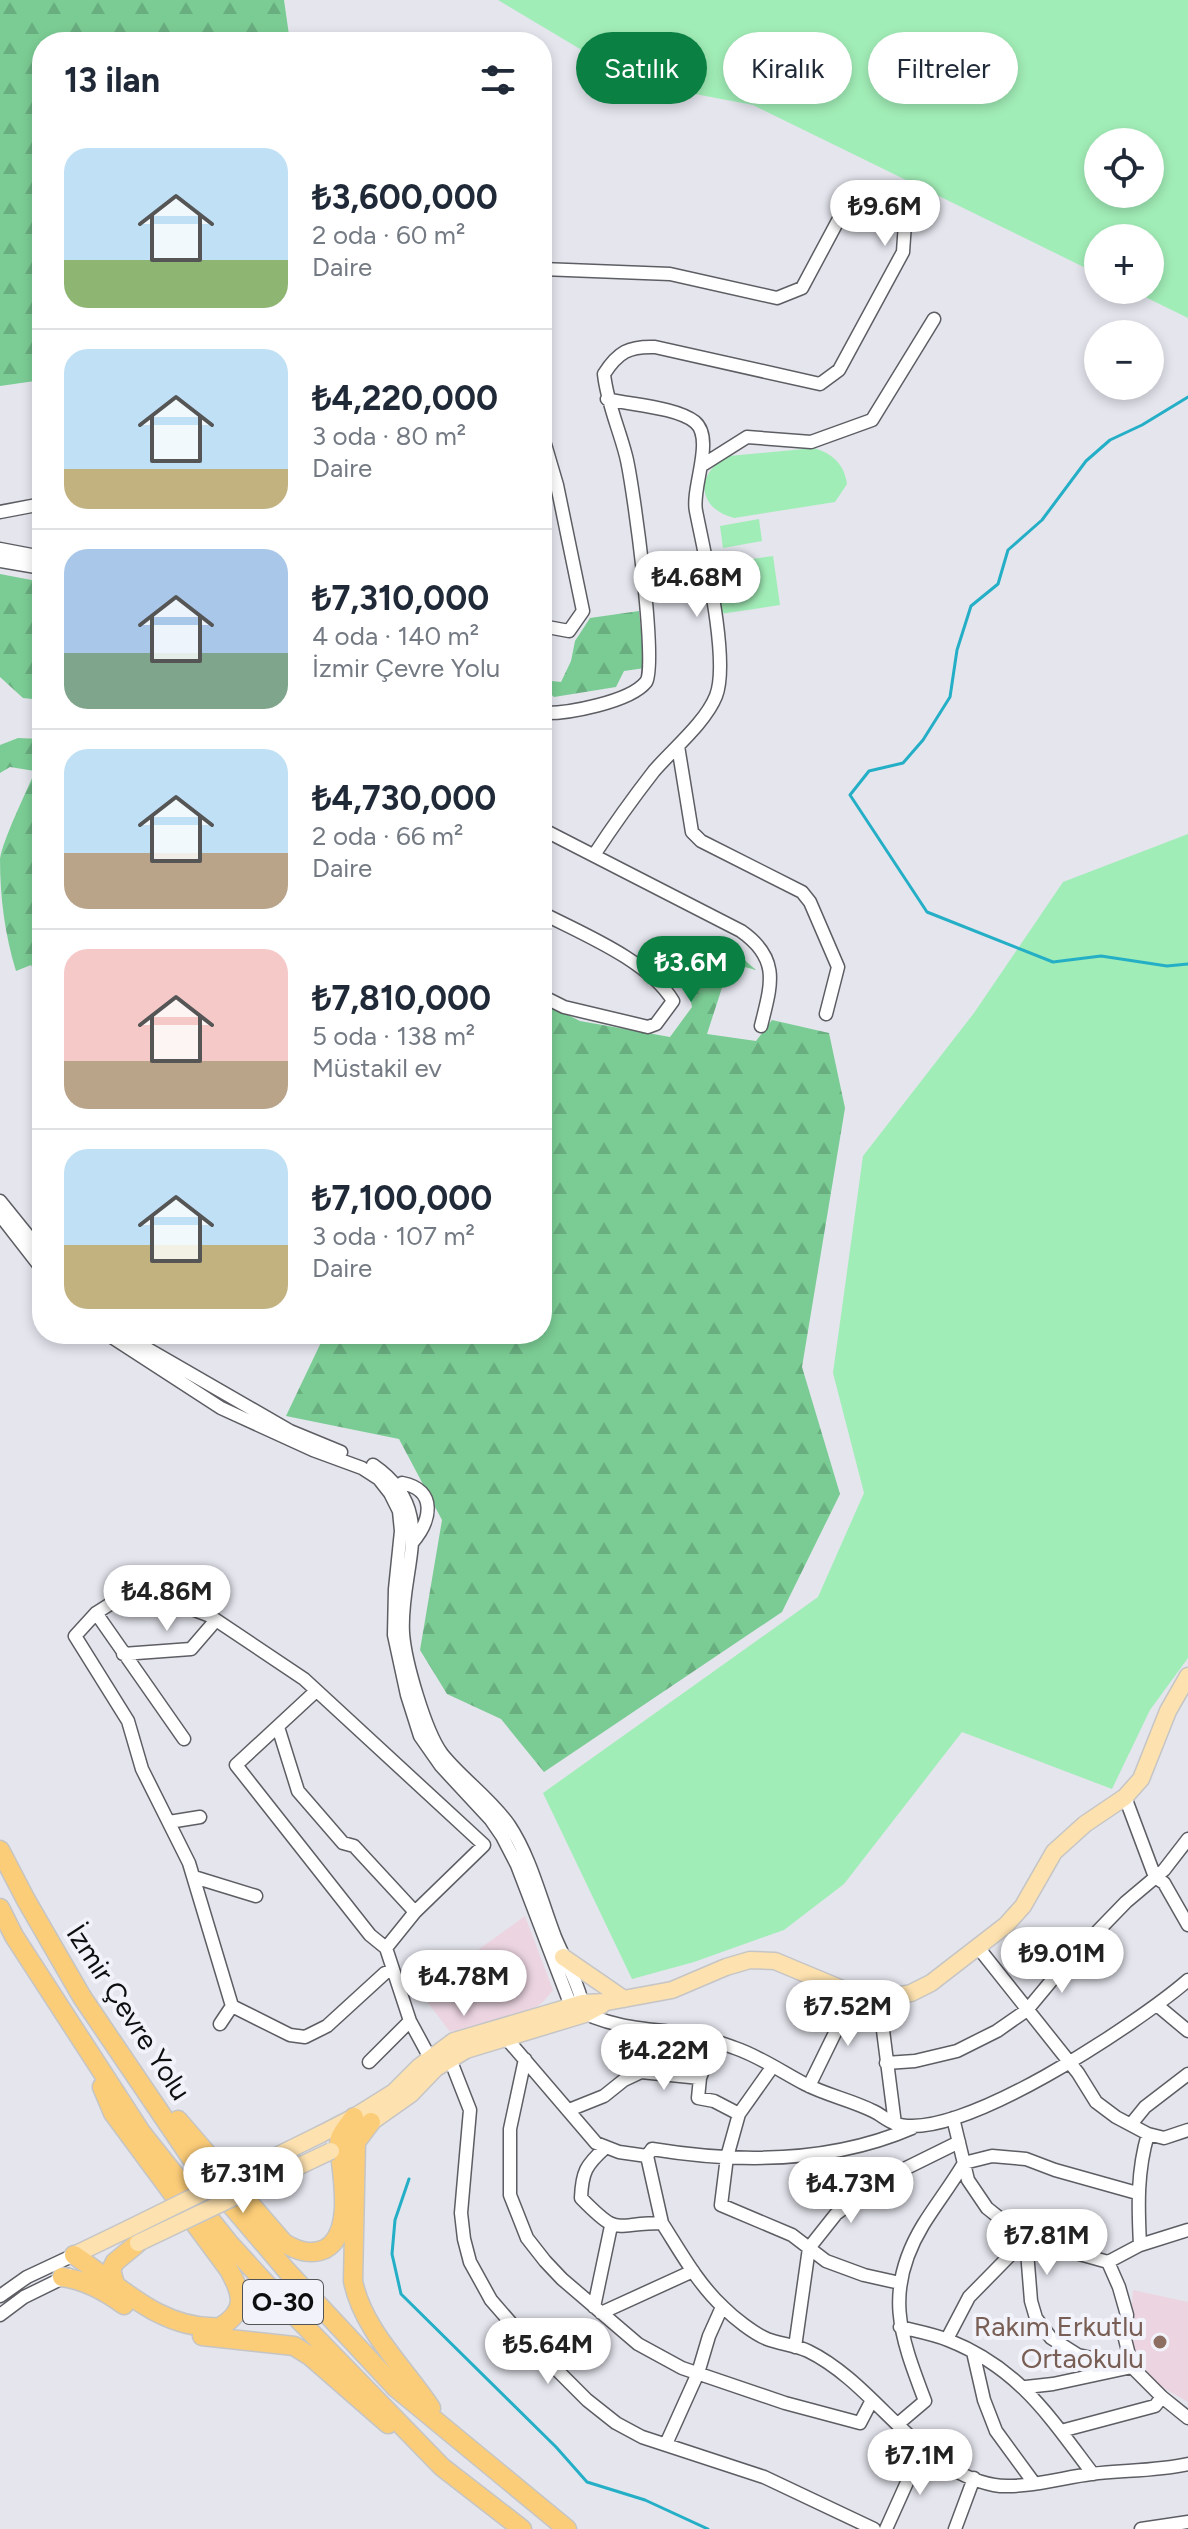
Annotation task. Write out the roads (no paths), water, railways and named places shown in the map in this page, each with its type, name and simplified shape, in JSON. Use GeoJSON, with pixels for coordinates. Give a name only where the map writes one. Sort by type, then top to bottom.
{"type":"FeatureCollection","features":[{"type":"Feature","properties":{"kind":"highway","name":"İzmir Çevre Yolu"},"geometry":{"type":"LineString","coordinates":[[0,1850],[102,2028],[191,2158],[287,2271],[396,2388],[567,2529]]}},
{"type":"Feature","properties":{"kind":"highway","name":"İzmir Çevre Yolu"},"geometry":{"type":"LineString","coordinates":[[0,1908],[14,1936],[141,2132],[229,2243],[442,2467],[522,2529]]}},
{"type":"Feature","properties":{"kind":"highway"},"geometry":{"type":"LineString","coordinates":[[102,2028],[252,2208],[284,2243],[295,2249],[318,2251],[337,2239],[342,2227],[342,2146]]}},
{"type":"Feature","properties":{"kind":"highway"},"geometry":{"type":"LineString","coordinates":[[62,2277],[113,2290],[172,2320],[206,2328],[220,2327],[230,2321],[237,2314],[240,2303],[239,2287],[229,2270],[113,2113],[82,2040]]}},
{"type":"Feature","properties":{"kind":"highway"},"geometry":{"type":"LineString","coordinates":[[321,2134],[342,2146],[356,2142],[363,2120]]}},
{"type":"Feature","properties":{"kind":"highway"},"geometry":{"type":"LineString","coordinates":[[342,2146],[357,2299],[372,2328],[441,2423]]}},
{"type":"Feature","properties":{"kind":"highway"},"geometry":{"type":"LineString","coordinates":[[113,2290],[111,2270],[133,2236]]}},
{"type":"Feature","properties":{"kind":"highway"},"geometry":{"type":"LineString","coordinates":[[83,2264],[133,2312],[167,2328],[294,2346],[442,2467]]}},
{"type":"Feature","properties":{"kind":"main road"},"geometry":{"type":"LineString","coordinates":[[363,2120],[430,2058],[454,2041],[580,2008],[672,1990],[750,1960],[775,1961],[854,1994],[879,1999],[921,1988],[1006,1925],[1023,1906],[1054,1852],[1085,1824],[1125,1797],[1141,1779],[1168,1711],[1188,1676]]}},
{"type":"Feature","properties":{"kind":"main road"},"geometry":{"type":"LineString","coordinates":[[563,1957],[624,1999]]}},
{"type":"Feature","properties":{"kind":"main road"},"geometry":{"type":"LineString","coordinates":[[83,2264],[321,2134],[363,2120],[411,2094],[436,2068],[466,2050],[506,2038],[580,2008]]}},
{"type":"Feature","properties":{"kind":"main road"},"geometry":{"type":"LineString","coordinates":[[133,2236],[342,2146]]}},
{"type":"Feature","properties":{"kind":"street"},"geometry":{"type":"LineString","coordinates":[[552,269],[670,274],[777,298],[802,288],[841,215],[852,204],[866,200],[880,201],[896,210],[905,223],[903,252],[839,370],[820,384],[655,347],[641,346],[615,357],[604,374],[607,399],[627,458],[646,600],[651,670],[647,682],[623,698],[552,711]]}},
{"type":"Feature","properties":{"kind":"street"},"geometry":{"type":"LineString","coordinates":[[701,466],[747,437],[811,442],[872,420],[934,319]]}},
{"type":"Feature","properties":{"kind":"street"},"geometry":{"type":"LineString","coordinates":[[594,855],[639,791],[715,700],[721,681],[713,598],[694,503],[701,466],[702,435],[696,423],[669,411],[607,399]]}},
{"type":"Feature","properties":{"kind":"street"},"geometry":{"type":"LineString","coordinates":[[552,468],[583,611],[569,631],[552,628]]}},
{"type":"Feature","properties":{"kind":"street"},"geometry":{"type":"LineString","coordinates":[[0,512],[32,506]]}},
{"type":"Feature","properties":{"kind":"street"},"geometry":{"type":"LineString","coordinates":[[0,549],[32,555]]}},
{"type":"Feature","properties":{"kind":"street"},"geometry":{"type":"LineString","coordinates":[[0,561],[32,566]]}},
{"type":"Feature","properties":{"kind":"street"},"geometry":{"type":"LineString","coordinates":[[678,746],[692,832],[701,841],[802,892],[810,902],[838,967],[826,1014]]}},
{"type":"Feature","properties":{"kind":"street"},"geometry":{"type":"LineString","coordinates":[[552,834],[757,942],[767,956],[771,972],[761,1026]]}},
{"type":"Feature","properties":{"kind":"street"},"geometry":{"type":"LineString","coordinates":[[552,918],[635,965],[662,987],[673,1001],[656,1024],[648,1027],[564,1007],[552,1001]]}},
{"type":"Feature","properties":{"kind":"street"},"geometry":{"type":"LineString","coordinates":[[0,1201],[32,1241]]}},
{"type":"Feature","properties":{"kind":"street"},"geometry":{"type":"LineString","coordinates":[[0,1215],[32,1256]]}},
{"type":"Feature","properties":{"kind":"street"},"geometry":{"type":"LineString","coordinates":[[122,1344],[221,1408],[313,1450],[362,1468],[379,1479],[399,1511]]}},
{"type":"Feature","properties":{"kind":"street"},"geometry":{"type":"LineString","coordinates":[[141,1344],[290,1431],[369,1463],[398,1486],[408,1504],[412,1543],[403,1633],[424,1718],[441,1752],[510,1827],[526,1859],[580,2008]]}},
{"type":"Feature","properties":{"kind":"street"},"geometry":{"type":"LineString","coordinates":[[412,1543],[427,1522],[427,1503],[415,1486],[402,1483],[395,1497],[401,1531],[394,1635],[420,1736],[441,1766],[502,1836],[580,2008],[617,2025],[651,2032],[684,2033],[741,2050],[809,2086],[872,2110],[895,2124],[915,2127]]}},
{"type":"Feature","properties":{"kind":"street"},"geometry":{"type":"LineString","coordinates":[[386,1948],[415,1912],[484,1845],[304,1679],[216,1620],[179,1604],[147,1598],[115,1601],[96,1613],[75,1636],[128,1721],[142,1769],[194,1877],[232,2006],[290,2035],[305,2037],[327,2026],[385,1973],[393,1970]]}},
{"type":"Feature","properties":{"kind":"street"},"geometry":{"type":"LineString","coordinates":[[96,1613],[184,1739]]}},
{"type":"Feature","properties":{"kind":"street"},"geometry":{"type":"LineString","coordinates":[[123,1654],[191,1649],[216,1620]]}},
{"type":"Feature","properties":{"kind":"street"},"geometry":{"type":"LineString","coordinates":[[316,1691],[236,1765],[370,1935],[386,1948],[410,2021],[430,2058]]}},
{"type":"Feature","properties":{"kind":"street"},"geometry":{"type":"LineString","coordinates":[[278,1727],[298,1791],[343,1843],[354,1846],[415,1912]]}},
{"type":"Feature","properties":{"kind":"street"},"geometry":{"type":"LineString","coordinates":[[1125,1797],[1155,1877],[1164,1883],[1188,1925]]}},
{"type":"Feature","properties":{"kind":"street"},"geometry":{"type":"LineString","coordinates":[[169,1822],[200,1817]]}},
{"type":"Feature","properties":{"kind":"street"},"geometry":{"type":"LineString","coordinates":[[886,2063],[915,2061],[957,2051],[997,2031],[1027,2010],[1062,1968],[1126,1902],[1155,1877],[1188,1839]]}},
{"type":"Feature","properties":{"kind":"street"},"geometry":{"type":"LineString","coordinates":[[194,1877],[256,1896]]}},
{"type":"Feature","properties":{"kind":"street"},"geometry":{"type":"LineString","coordinates":[[977,1946],[1096,2102],[1148,2134],[1164,2138],[1187,2133]]}},
{"type":"Feature","properties":{"kind":"street"},"geometry":{"type":"LineString","coordinates":[[1188,1980],[1158,2006],[1069,2064],[953,2118],[915,2127],[880,2142],[835,2153],[704,2158],[652,2149],[647,2156],[662,2223],[693,2271],[722,2307],[764,2338],[808,2351],[856,2384],[922,2449],[974,2478],[996,2486],[1188,2464]]}},
{"type":"Feature","properties":{"kind":"street"},"geometry":{"type":"LineString","coordinates":[[809,2086],[854,1994]]}},
{"type":"Feature","properties":{"kind":"street"},"geometry":{"type":"LineString","coordinates":[[879,1999],[895,2124]]}},
{"type":"Feature","properties":{"kind":"street"},"geometry":{"type":"LineString","coordinates":[[220,2024],[232,2006]]}},
{"type":"Feature","properties":{"kind":"street"},"geometry":{"type":"LineString","coordinates":[[1158,2006],[1188,2031]]}},
{"type":"Feature","properties":{"kind":"street"},"geometry":{"type":"LineString","coordinates":[[369,2062],[410,2021]]}},
{"type":"Feature","properties":{"kind":"street"},"geometry":{"type":"LineString","coordinates":[[506,2038],[596,2143],[605,2148],[647,2156]]}},
{"type":"Feature","properties":{"kind":"street"},"geometry":{"type":"LineString","coordinates":[[714,2041],[700,2078],[698,2098],[714,2101],[739,2114]]}},
{"type":"Feature","properties":{"kind":"street"},"geometry":{"type":"LineString","coordinates":[[450,2059],[470,2110],[461,2213],[464,2239],[470,2262],[491,2300],[518,2331],[587,2400],[616,2423],[642,2437],[764,2477],[874,2529]]}},
{"type":"Feature","properties":{"kind":"street"},"geometry":{"type":"LineString","coordinates":[[525,2059],[510,2129],[510,2195],[527,2238],[562,2279],[638,2344],[682,2368],[785,2403],[860,2423],[872,2400]]}},
{"type":"Feature","properties":{"kind":"street"},"geometry":{"type":"LineString","coordinates":[[773,2066],[739,2114],[727,2157],[721,2205],[792,2235],[826,2261],[864,2275],[900,2283]]}},
{"type":"Feature","properties":{"kind":"street"},"geometry":{"type":"LineString","coordinates":[[569,2110],[604,2096],[624,2080],[641,2072],[700,2078]]}},
{"type":"Feature","properties":{"kind":"street"},"geometry":{"type":"LineString","coordinates":[[1132,2123],[1145,2107],[1188,2074]]}},
{"type":"Feature","properties":{"kind":"street"},"geometry":{"type":"LineString","coordinates":[[953,2118],[968,2180],[987,2208],[1026,2239],[1108,2262],[1140,2245],[1188,2230]]}},
{"type":"Feature","properties":{"kind":"street"},"geometry":{"type":"LineString","coordinates":[[1140,2245],[1137,2193],[1148,2134]]}},
{"type":"Feature","properties":{"kind":"street"},"geometry":{"type":"LineString","coordinates":[[795,2347],[809,2248],[836,2214],[884,2179],[959,2142]]}},
{"type":"Feature","properties":{"kind":"street"},"geometry":{"type":"LineString","coordinates":[[605,2148],[590,2161],[582,2176],[581,2198],[611,2226],[621,2228],[662,2223]]}},
{"type":"Feature","properties":{"kind":"street"},"geometry":{"type":"LineString","coordinates":[[899,2423],[925,2401],[900,2327],[900,2283],[923,2226],[964,2163],[992,2156],[1026,2159],[1137,2193]]}},
{"type":"Feature","properties":{"kind":"street"},"geometry":{"type":"LineString","coordinates":[[598,2310],[611,2226]]}},
{"type":"Feature","properties":{"kind":"street"},"geometry":{"type":"LineString","coordinates":[[947,2339],[969,2297],[1026,2239]]}},
{"type":"Feature","properties":{"kind":"street"},"geometry":{"type":"LineString","coordinates":[[1026,2239],[1031,2301],[1036,2318],[1051,2338],[1078,2355],[1132,2367]]}},
{"type":"Feature","properties":{"kind":"street"},"geometry":{"type":"LineString","coordinates":[[1108,2262],[1127,2315],[1125,2339],[1132,2367],[1188,2418]]}},
{"type":"Feature","properties":{"kind":"street"},"geometry":{"type":"LineString","coordinates":[[0,2315],[24,2297],[83,2264]]}},
{"type":"Feature","properties":{"kind":"street"},"geometry":{"type":"LineString","coordinates":[[0,2296],[27,2277],[83,2264]]}},
{"type":"Feature","properties":{"kind":"street"},"geometry":{"type":"LineString","coordinates":[[598,2310],[693,2271]]}},
{"type":"Feature","properties":{"kind":"street"},"geometry":{"type":"LineString","coordinates":[[666,2444],[698,2373],[722,2307]]}},
{"type":"Feature","properties":{"kind":"street"},"geometry":{"type":"LineString","coordinates":[[900,2327],[947,2339],[1026,2387],[1093,2474]]}},
{"type":"Feature","properties":{"kind":"street"},"geometry":{"type":"LineString","coordinates":[[973,2352],[984,2400],[996,2431],[1034,2483]]}},
{"type":"Feature","properties":{"kind":"street"},"geometry":{"type":"LineString","coordinates":[[1026,2387],[1132,2367]]}},
{"type":"Feature","properties":{"kind":"street"},"geometry":{"type":"LineString","coordinates":[[1061,2431],[1155,2406],[1162,2397]]}},
{"type":"Feature","properties":{"kind":"street"},"geometry":{"type":"LineString","coordinates":[[886,2529],[922,2449]]}},
{"type":"Feature","properties":{"kind":"street"},"geometry":{"type":"LineString","coordinates":[[955,2529],[974,2478]]}},
{"type":"Feature","properties":{"kind":"street"},"geometry":{"type":"LineString","coordinates":[[1141,2529],[1188,2522]]}},
{"type":"Feature","properties":{"kind":"waterway"},"geometry":{"type":"LineString","coordinates":[[1188,397],[1110,440],[1086,461],[1042,520],[1008,550],[998,584],[971,606],[957,650],[950,697],[923,740],[903,763],[869,771],[850,795],[927,912],[1053,962],[1101,956],[1167,966],[1188,964]]}},
{"type":"Feature","properties":{"kind":"waterway"},"geometry":{"type":"LineString","coordinates":[[409,2179],[395,2220],[392,2254],[401,2294],[556,2447],[587,2482],[645,2500],[708,2529]]}},
{"type":"Feature","properties":{"kind":"place","name":"Rakım Erkutlu Ortaokulu"},"geometry":{"type":"Point","coordinates":[1160,2342]}}]}
